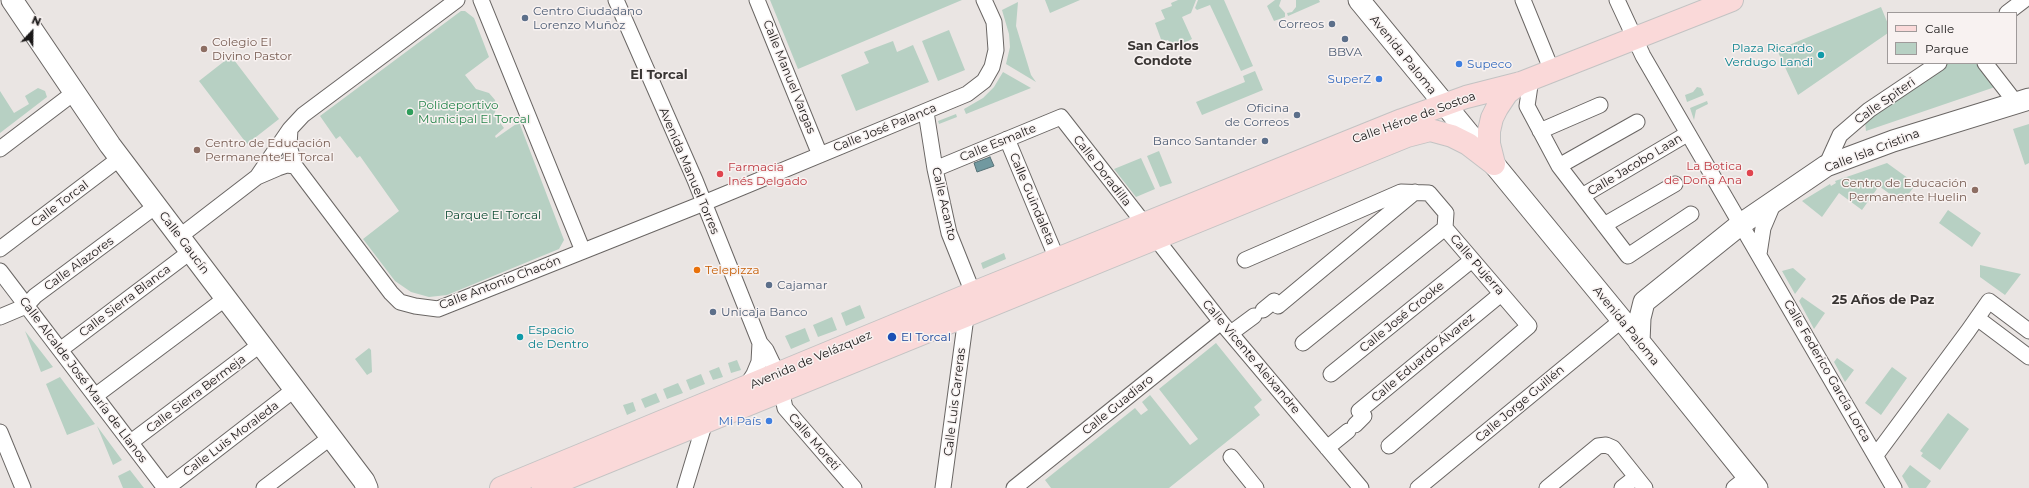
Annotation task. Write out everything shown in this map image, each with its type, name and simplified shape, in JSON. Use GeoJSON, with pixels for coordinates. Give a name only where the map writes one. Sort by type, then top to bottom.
{"type":"FeatureCollection","features":[{"type":"Feature","properties":{"kind":"main road","name":"Calle Gaucín"},"geometry":{"type":"LineString","coordinates":[[12,0],[120,158],[369,486]]}},
{"type":"Feature","properties":{"kind":"main road","name":"Avenida Paloma"},"geometry":{"type":"LineString","coordinates":[[1359,0],[1622,320],[1746,484]]}},
{"type":"Feature","properties":{"kind":"main road","name":"Calle Héroe de Sostoa"},"geometry":{"type":"LineString","coordinates":[[1150,231],[1443,104],[1526,81],[1725,1]]}},
{"type":"Feature","properties":{"kind":"main road","name":"Avenida Paloma"},"geometry":{"type":"LineString","coordinates":[[1494,164],[1489,144],[1488,131],[1492,118],[1507,94],[1526,81]]}},
{"type":"Feature","properties":{"kind":"main road","name":"Calle Isla Cristina"},"geometry":{"type":"LineString","coordinates":[[1741,224],[1826,166],[1893,141],[2022,101]]}},
{"type":"Feature","properties":{"kind":"main road","name":"Avenida Paloma"},"geometry":{"type":"LineString","coordinates":[[1430,130],[1452,136],[1468,144],[1494,164]]}},
{"type":"Feature","properties":{"kind":"main road","name":"Calle Héroe de Sostoa"},"geometry":{"type":"LineString","coordinates":[[1150,231],[1407,136],[1430,130]]}},
{"type":"Feature","properties":{"kind":"main road"},"geometry":{"type":"LineString","coordinates":[[1600,294],[1624,303],[1644,302],[1741,224]]}},
{"type":"Feature","properties":{"kind":"main road","name":"Avenida de Velázquez"},"geometry":{"type":"LineString","coordinates":[[543,488],[705,422],[779,384],[973,293],[1057,259],[1150,231]]}},
{"type":"Feature","properties":{"kind":"main road","name":"Avenida de Velázquez"},"geometry":{"type":"LineString","coordinates":[[501,488],[744,388],[779,384],[966,317],[1150,231]]}},
{"type":"Feature","properties":{"kind":"main road"},"geometry":{"type":"LineString","coordinates":[[1639,342],[1640,318],[1644,302]]}},
{"type":"Feature","properties":{"kind":"street"},"geometry":{"type":"LineString","coordinates":[[257,177],[290,129],[303,115],[457,0]]}},
{"type":"Feature","properties":{"kind":"street"},"geometry":{"type":"LineString","coordinates":[[481,0],[583,251]]}},
{"type":"Feature","properties":{"kind":"street","name":"Avenida Manuel Torres"},"geometry":{"type":"LineString","coordinates":[[616,0],[704,203],[760,343],[766,350],[779,384]]}},
{"type":"Feature","properties":{"kind":"street","name":"Calle Manuel Vargas"},"geometry":{"type":"LineString","coordinates":[[757,0],[820,155]]}},
{"type":"Feature","properties":{"kind":"street","name":"Calle José Palanca"},"geometry":{"type":"LineString","coordinates":[[704,203],[967,94],[984,81],[992,68],[996,50],[994,22],[984,0]]}},
{"type":"Feature","properties":{"kind":"street"},"geometry":{"type":"LineString","coordinates":[[1524,0],[1552,71]]}},
{"type":"Feature","properties":{"kind":"street","name":"Calle Federico García Lorca"},"geometry":{"type":"LineString","coordinates":[[1617,0],[1634,38],[1687,134],[1759,254],[1894,488]]}},
{"type":"Feature","properties":{"kind":"street"},"geometry":{"type":"LineString","coordinates":[[2008,12],[2024,0]]}},
{"type":"Feature","properties":{"kind":"street","name":"Calle Spiteri"},"geometry":{"type":"LineString","coordinates":[[1826,166],[1840,135],[1869,110],[1938,64]]}},
{"type":"Feature","properties":{"kind":"street","name":"Calle Isla Cristina"},"geometry":{"type":"LineString","coordinates":[[1986,64],[2022,101]]}},
{"type":"Feature","properties":{"kind":"street"},"geometry":{"type":"LineString","coordinates":[[1526,81],[1527,106],[1559,166],[1628,256],[1691,214]]}},
{"type":"Feature","properties":{"kind":"street"},"geometry":{"type":"LineString","coordinates":[[0,150],[75,92]]}},
{"type":"Feature","properties":{"kind":"street"},"geometry":{"type":"LineString","coordinates":[[1540,131],[1600,105]]}},
{"type":"Feature","properties":{"kind":"street","name":"Calle Acanto"},"geometry":{"type":"LineString","coordinates":[[926,112],[935,169],[948,234],[973,293]]}},
{"type":"Feature","properties":{"kind":"street","name":"Calle Doradilla"},"geometry":{"type":"LineString","coordinates":[[1061,117],[1150,231]]}},
{"type":"Feature","properties":{"kind":"street","name":"Calle Esmalte"},"geometry":{"type":"LineString","coordinates":[[935,169],[1061,117]]}},
{"type":"Feature","properties":{"kind":"street"},"geometry":{"type":"LineString","coordinates":[[1559,166],[1637,122]]}},
{"type":"Feature","properties":{"kind":"street","name":"Calle Antonio Chacón"},"geometry":{"type":"LineString","coordinates":[[290,129],[289,146],[295,166],[391,293],[400,302],[415,306],[438,309],[704,203]]}},
{"type":"Feature","properties":{"kind":"street","name":"Calle Jacobo Laan"},"geometry":{"type":"LineString","coordinates":[[1582,196],[1687,134]]}},
{"type":"Feature","properties":{"kind":"street","name":"Calle Guindaleta"},"geometry":{"type":"LineString","coordinates":[[1007,139],[1057,259]]}},
{"type":"Feature","properties":{"kind":"street","name":"Calle Torcal"},"geometry":{"type":"LineString","coordinates":[[0,249],[120,158]]}},
{"type":"Feature","properties":{"kind":"street"},"geometry":{"type":"LineString","coordinates":[[257,177],[287,165],[295,166]]}},
{"type":"Feature","properties":{"kind":"street","name":"Calle Sierra Blanca"},"geometry":{"type":"LineString","coordinates":[[60,350],[185,244],[257,177]]}},
{"type":"Feature","properties":{"kind":"street"},"geometry":{"type":"LineString","coordinates":[[1604,224],[1676,184]]}},
{"type":"Feature","properties":{"kind":"street","name":"Calle Pujerra"},"geometry":{"type":"LineString","coordinates":[[1245,260],[1402,192],[1429,193],[1446,213],[1445,228],[1529,326],[1389,446]]}},
{"type":"Feature","properties":{"kind":"street"},"geometry":{"type":"LineString","coordinates":[[1231,333],[1274,301],[1278,306],[1415,192]]}},
{"type":"Feature","properties":{"kind":"street"},"geometry":{"type":"LineString","coordinates":[[1759,254],[1763,228],[1774,201]]}},
{"type":"Feature","properties":{"kind":"street","name":"Calle Alazores"},"geometry":{"type":"LineString","coordinates":[[0,317],[26,306],[35,296],[156,206]]}},
{"type":"Feature","properties":{"kind":"street"},"geometry":{"type":"LineString","coordinates":[[1304,343],[1445,228]]}},
{"type":"Feature","properties":{"kind":"street","name":"Calle Vicente Aleixandre"},"geometry":{"type":"LineString","coordinates":[[1150,231],[1221,322],[1361,488]]}},
{"type":"Feature","properties":{"kind":"street","name":"Calle José Crooke"},"geometry":{"type":"LineString","coordinates":[[1331,374],[1472,260]]}},
{"type":"Feature","properties":{"kind":"street","name":"Calle Alcalde José María de Llanos"},"geometry":{"type":"LineString","coordinates":[[0,271],[166,488]]}},
{"type":"Feature","properties":{"kind":"street","name":"Calle Eduardo Álvarez"},"geometry":{"type":"LineString","coordinates":[[1327,448],[1352,428],[1364,416],[1359,411],[1501,294]]}},
{"type":"Feature","properties":{"kind":"street"},"geometry":{"type":"LineString","coordinates":[[95,396],[226,298]]}},
{"type":"Feature","properties":{"kind":"street"},"geometry":{"type":"LineString","coordinates":[[1876,455],[1989,301],[2029,331]]}},
{"type":"Feature","properties":{"kind":"street","name":"Calle Luis Carreras"},"geometry":{"type":"LineString","coordinates":[[943,488],[966,317]]}},
{"type":"Feature","properties":{"kind":"street"},"geometry":{"type":"LineString","coordinates":[[1977,318],[2029,357]]}},
{"type":"Feature","properties":{"kind":"street","name":"Calle Jorge Guillén"},"geometry":{"type":"LineString","coordinates":[[1418,488],[1622,320]]}},
{"type":"Feature","properties":{"kind":"street","name":"Calle Guadiaro"},"geometry":{"type":"LineString","coordinates":[[1014,488],[1221,322]]}},
{"type":"Feature","properties":{"kind":"street","name":"Avenida Manuel Torres"},"geometry":{"type":"LineString","coordinates":[[744,388],[754,374],[759,362],[760,343]]}},
{"type":"Feature","properties":{"kind":"street","name":"Calle Sierra Bermeja"},"geometry":{"type":"LineString","coordinates":[[131,442],[261,344]]}},
{"type":"Feature","properties":{"kind":"street","name":"Calle Moreti"},"geometry":{"type":"LineString","coordinates":[[779,384],[785,408],[790,415],[854,488]]}},
{"type":"Feature","properties":{"kind":"street","name":"Calle Luis Moraleda"},"geometry":{"type":"LineString","coordinates":[[166,488],[294,389]]}},
{"type":"Feature","properties":{"kind":"street"},"geometry":{"type":"LineString","coordinates":[[686,488],[705,422]]}},
{"type":"Feature","properties":{"kind":"street"},"geometry":{"type":"LineString","coordinates":[[0,432],[22,488]]}},
{"type":"Feature","properties":{"kind":"street"},"geometry":{"type":"LineString","coordinates":[[264,488],[331,437]]}},
{"type":"Feature","properties":{"kind":"street"},"geometry":{"type":"LineString","coordinates":[[1547,488],[1598,446],[1606,445],[1613,448],[1640,482],[1622,488]]}},
{"type":"Feature","properties":{"kind":"street"},"geometry":{"type":"LineString","coordinates":[[1231,457],[1256,488]]}},
{"type":"Feature","properties":{"kind":"green space"},"geometry":{"type":"Polygon","coordinates":[[[770,0],[962,0],[798,69],[770,0]]]}},
{"type":"Feature","properties":{"kind":"green space"},"geometry":{"type":"Polygon","coordinates":[[[1045,0],[1080,0],[1050,13],[1045,0]]]}},
{"type":"Feature","properties":{"kind":"green space"},"geometry":{"type":"Polygon","coordinates":[[[1178,0],[1196,0],[1191,13],[1182,17],[1192,39],[1173,49],[1168,40],[1162,42],[1155,23],[1165,19],[1161,10],[1172,6],[1171,3],[1178,0]]]}},
{"type":"Feature","properties":{"kind":"green space"},"geometry":{"type":"Polygon","coordinates":[[[1198,0],[1224,0],[1253,66],[1241,71],[1210,5],[1197,10],[1195,8],[1198,0]]]}},
{"type":"Feature","properties":{"kind":"green space"},"geometry":{"type":"Polygon","coordinates":[[[1275,0],[1281,0],[1279,6],[1285,13],[1285,17],[1274,21],[1267,6],[1275,0]]]}},
{"type":"Feature","properties":{"kind":"green space"},"geometry":{"type":"Polygon","coordinates":[[[1296,0],[1319,0],[1320,2],[1288,16],[1287,13],[1292,12],[1296,7],[1296,0]]]}},
{"type":"Feature","properties":{"kind":"green space"},"geometry":{"type":"Polygon","coordinates":[[[1018,2],[1016,26],[1031,75],[1036,82],[1006,64],[1010,47],[1009,34],[1002,10],[1018,2]]]}},
{"type":"Feature","properties":{"kind":"green space","name":"Plaza Ricardo Verdugo Landi"},"geometry":{"type":"Polygon","coordinates":[[[1881,7],[1887,22],[1887,34],[1798,95],[1777,50],[1881,7]]]}},
{"type":"Feature","properties":{"kind":"green space","name":"Parque El Torcal"},"geometry":{"type":"Polygon","coordinates":[[[461,11],[465,11],[474,18],[489,57],[465,75],[476,89],[489,93],[495,100],[496,109],[494,115],[504,128],[495,136],[496,138],[519,122],[564,240],[559,249],[447,295],[429,297],[411,292],[395,281],[363,239],[399,211],[360,156],[357,158],[340,136],[336,139],[320,116],[461,11]]]}},
{"type":"Feature","properties":{"kind":"green space"},"geometry":{"type":"Polygon","coordinates":[[[949,30],[965,70],[938,81],[922,41],[949,30]]]}},
{"type":"Feature","properties":{"kind":"green space"},"geometry":{"type":"Polygon","coordinates":[[[893,41],[897,52],[913,45],[929,82],[856,111],[841,75],[869,63],[864,52],[893,41]]]}},
{"type":"Feature","properties":{"kind":"green space"},"geometry":{"type":"Polygon","coordinates":[[[231,56],[279,119],[247,144],[199,81],[231,56]]]}},
{"type":"Feature","properties":{"kind":"green space"},"geometry":{"type":"Polygon","coordinates":[[[1948,64],[1978,64],[1995,87],[1866,131],[1865,122],[1948,64]]]}},
{"type":"Feature","properties":{"kind":"green space"},"geometry":{"type":"Polygon","coordinates":[[[1255,71],[1263,90],[1202,115],[1196,102],[1245,82],[1243,76],[1255,71]]]}},
{"type":"Feature","properties":{"kind":"green space"},"geometry":{"type":"Polygon","coordinates":[[[1003,72],[1031,88],[966,114],[964,109],[983,98],[994,87],[1003,72]]]}},
{"type":"Feature","properties":{"kind":"green space"},"geometry":{"type":"Polygon","coordinates":[[[1697,87],[1701,88],[1704,95],[1687,102],[1685,95],[1693,92],[1697,87]]]}},
{"type":"Feature","properties":{"kind":"green space"},"geometry":{"type":"Polygon","coordinates":[[[38,88],[45,91],[47,97],[0,133],[0,91],[14,113],[29,104],[25,96],[38,88]]]}},
{"type":"Feature","properties":{"kind":"green space"},"geometry":{"type":"Polygon","coordinates":[[[1707,101],[1708,104],[1696,110],[1694,120],[1690,108],[1707,101]]]}},
{"type":"Feature","properties":{"kind":"green space"},"geometry":{"type":"Polygon","coordinates":[[[956,114],[957,117],[939,124],[938,121],[956,114]]]}},
{"type":"Feature","properties":{"kind":"green space"},"geometry":{"type":"Polygon","coordinates":[[[2029,124],[2029,163],[2025,165],[2013,129],[2029,124]]]}},
{"type":"Feature","properties":{"kind":"green space"},"geometry":{"type":"Polygon","coordinates":[[[1159,151],[1172,183],[1160,187],[1147,156],[1159,151]]]}},
{"type":"Feature","properties":{"kind":"green space"},"geometry":{"type":"Polygon","coordinates":[[[1141,158],[1155,189],[1136,197],[1114,169],[1141,158]]]}},
{"type":"Feature","properties":{"kind":"green space"},"geometry":{"type":"Polygon","coordinates":[[[1887,163],[1916,184],[1902,203],[1879,186],[1862,210],[1839,193],[1822,217],[1802,201],[1830,184],[1831,186],[1836,183],[1835,181],[1887,163]]]}},
{"type":"Feature","properties":{"kind":"green space"},"geometry":{"type":"Polygon","coordinates":[[[1948,210],[1981,233],[1972,247],[1939,223],[1948,210]]]}},
{"type":"Feature","properties":{"kind":"green space"},"geometry":{"type":"Polygon","coordinates":[[[1004,253],[1006,259],[983,269],[981,263],[1004,253]]]}},
{"type":"Feature","properties":{"kind":"green space"},"geometry":{"type":"Polygon","coordinates":[[[1980,265],[2021,274],[2005,295],[1980,277],[1980,265]]]}},
{"type":"Feature","properties":{"kind":"green space"},"geometry":{"type":"Polygon","coordinates":[[[1793,268],[1806,279],[1795,294],[1782,271],[1793,268]]]}},
{"type":"Feature","properties":{"kind":"green space"},"geometry":{"type":"Polygon","coordinates":[[[1802,297],[1825,313],[1814,329],[1799,301],[1802,297]]]}},
{"type":"Feature","properties":{"kind":"green space"},"geometry":{"type":"Polygon","coordinates":[[[860,305],[865,318],[846,326],[841,313],[860,305]]]}},
{"type":"Feature","properties":{"kind":"green space"},"geometry":{"type":"Polygon","coordinates":[[[832,317],[837,330],[818,337],[813,325],[832,317]]]}},
{"type":"Feature","properties":{"kind":"green space"},"geometry":{"type":"Polygon","coordinates":[[[805,328],[810,341],[791,349],[785,336],[805,328]]]}},
{"type":"Feature","properties":{"kind":"green space"},"geometry":{"type":"Polygon","coordinates":[[[25,331],[53,367],[41,372],[25,331]]]}},
{"type":"Feature","properties":{"kind":"green space"},"geometry":{"type":"Polygon","coordinates":[[[1216,343],[1262,400],[1254,407],[1260,415],[1169,488],[1051,488],[1045,480],[1135,408],[1141,415],[1148,410],[1142,402],[1150,395],[1190,445],[1198,439],[1159,389],[1216,343]]]}},
{"type":"Feature","properties":{"kind":"green space"},"geometry":{"type":"Polygon","coordinates":[[[369,348],[371,350],[372,372],[367,375],[355,359],[369,348]]]}},
{"type":"Feature","properties":{"kind":"green space"},"geometry":{"type":"Polygon","coordinates":[[[1837,358],[1854,370],[1845,382],[1834,362],[1837,358]]]}},
{"type":"Feature","properties":{"kind":"green space"},"geometry":{"type":"Polygon","coordinates":[[[737,360],[741,370],[731,373],[728,363],[737,360]]]}},
{"type":"Feature","properties":{"kind":"green space"},"geometry":{"type":"Polygon","coordinates":[[[719,367],[723,377],[713,380],[709,371],[719,367]]]}},
{"type":"Feature","properties":{"kind":"green space"},"geometry":{"type":"Polygon","coordinates":[[[1892,367],[1907,378],[1881,415],[1865,403],[1892,367]]]}},
{"type":"Feature","properties":{"kind":"green space"},"geometry":{"type":"Polygon","coordinates":[[[701,374],[705,384],[690,390],[686,380],[701,374]]]}},
{"type":"Feature","properties":{"kind":"green space"},"geometry":{"type":"Polygon","coordinates":[[[60,377],[95,424],[67,435],[46,384],[60,377]]]}},
{"type":"Feature","properties":{"kind":"green space"},"geometry":{"type":"Polygon","coordinates":[[[678,383],[683,393],[667,399],[663,389],[678,383]]]}},
{"type":"Feature","properties":{"kind":"green space"},"geometry":{"type":"Polygon","coordinates":[[[656,393],[660,402],[645,408],[641,399],[656,393]]]}},
{"type":"Feature","properties":{"kind":"green space"},"geometry":{"type":"Polygon","coordinates":[[[633,402],[636,411],[627,415],[623,405],[633,402]]]}},
{"type":"Feature","properties":{"kind":"green space"},"geometry":{"type":"Polygon","coordinates":[[[1948,413],[1969,429],[1940,470],[1921,456],[1923,453],[1920,451],[1948,413]]]}},
{"type":"Feature","properties":{"kind":"green space"},"geometry":{"type":"Polygon","coordinates":[[[97,426],[122,460],[113,465],[97,426]]]}},
{"type":"Feature","properties":{"kind":"green space"},"geometry":{"type":"Polygon","coordinates":[[[1910,465],[1931,481],[1926,488],[1909,488],[1902,476],[1910,465]]]}},
{"type":"Feature","properties":{"kind":"green space"},"geometry":{"type":"Polygon","coordinates":[[[130,470],[144,488],[123,488],[118,476],[130,470]]]}},
{"type":"Feature","properties":{"kind":"water"},"geometry":{"type":"Polygon","coordinates":[[[990,157],[994,166],[977,172],[974,163],[990,157]]]}},
{"type":"Feature","properties":{"kind":"place","name":"Centro Ciudadano Lorenzo Muñoz"},"geometry":{"type":"Point","coordinates":[525,18]}},
{"type":"Feature","properties":{"kind":"place","name":"Correos"},"geometry":{"type":"Point","coordinates":[1332,24]}},
{"type":"Feature","properties":{"kind":"place","name":"BBVA"},"geometry":{"type":"Point","coordinates":[1345,39]}},
{"type":"Feature","properties":{"kind":"place","name":"Colegio El Divino Pastor"},"geometry":{"type":"Point","coordinates":[204,49]}},
{"type":"Feature","properties":{"kind":"place","name":"Plaza Ricardo Verdugo Landi"},"geometry":{"type":"Point","coordinates":[1821,55]}},
{"type":"Feature","properties":{"kind":"place","name":"Supeco"},"geometry":{"type":"Point","coordinates":[1459,64]}},
{"type":"Feature","properties":{"kind":"place","name":"SuperZ"},"geometry":{"type":"Point","coordinates":[1379,79]}},
{"type":"Feature","properties":{"kind":"place","name":"Polideportivo Municipal El Torcal"},"geometry":{"type":"Point","coordinates":[410,112]}},
{"type":"Feature","properties":{"kind":"place","name":"Oficina de Correos"},"geometry":{"type":"Point","coordinates":[1297,115]}},
{"type":"Feature","properties":{"kind":"place","name":"Banco Santander"},"geometry":{"type":"Point","coordinates":[1265,141]}},
{"type":"Feature","properties":{"kind":"place","name":"Centro de Educación Permanente El Torcal"},"geometry":{"type":"Point","coordinates":[197,150]}},
{"type":"Feature","properties":{"kind":"place","name":"La Botica de Doña Ana"},"geometry":{"type":"Point","coordinates":[1750,173]}},
{"type":"Feature","properties":{"kind":"place","name":"Farmacia Inés Delgado"},"geometry":{"type":"Point","coordinates":[720,174]}},
{"type":"Feature","properties":{"kind":"place","name":"Centro de Educación Permanente Huelin"},"geometry":{"type":"Point","coordinates":[1975,190]}},
{"type":"Feature","properties":{"kind":"place","name":"Telepizza"},"geometry":{"type":"Point","coordinates":[697,270]}},
{"type":"Feature","properties":{"kind":"place","name":"Cajamar"},"geometry":{"type":"Point","coordinates":[769,285]}},
{"type":"Feature","properties":{"kind":"place","name":"Unicaja Banco"},"geometry":{"type":"Point","coordinates":[713,312]}},
{"type":"Feature","properties":{"kind":"place","name":"Espacio de Dentro"},"geometry":{"type":"Point","coordinates":[520,337]}},
{"type":"Feature","properties":{"kind":"place","name":"El Torcal"},"geometry":{"type":"Point","coordinates":[892,337]}},
{"type":"Feature","properties":{"kind":"place","name":"Mi País"},"geometry":{"type":"Point","coordinates":[769,421]}},
{"type":"Feature","properties":{"kind":"district","name":"San Carlos Condote"},"geometry":{"type":"Point","coordinates":[1163,54]}},
{"type":"Feature","properties":{"kind":"district","name":"El Torcal"},"geometry":{"type":"Point","coordinates":[659,75]}},
{"type":"Feature","properties":{"kind":"district","name":"25 Años de Paz"},"geometry":{"type":"Point","coordinates":[1883,300]}}]}
